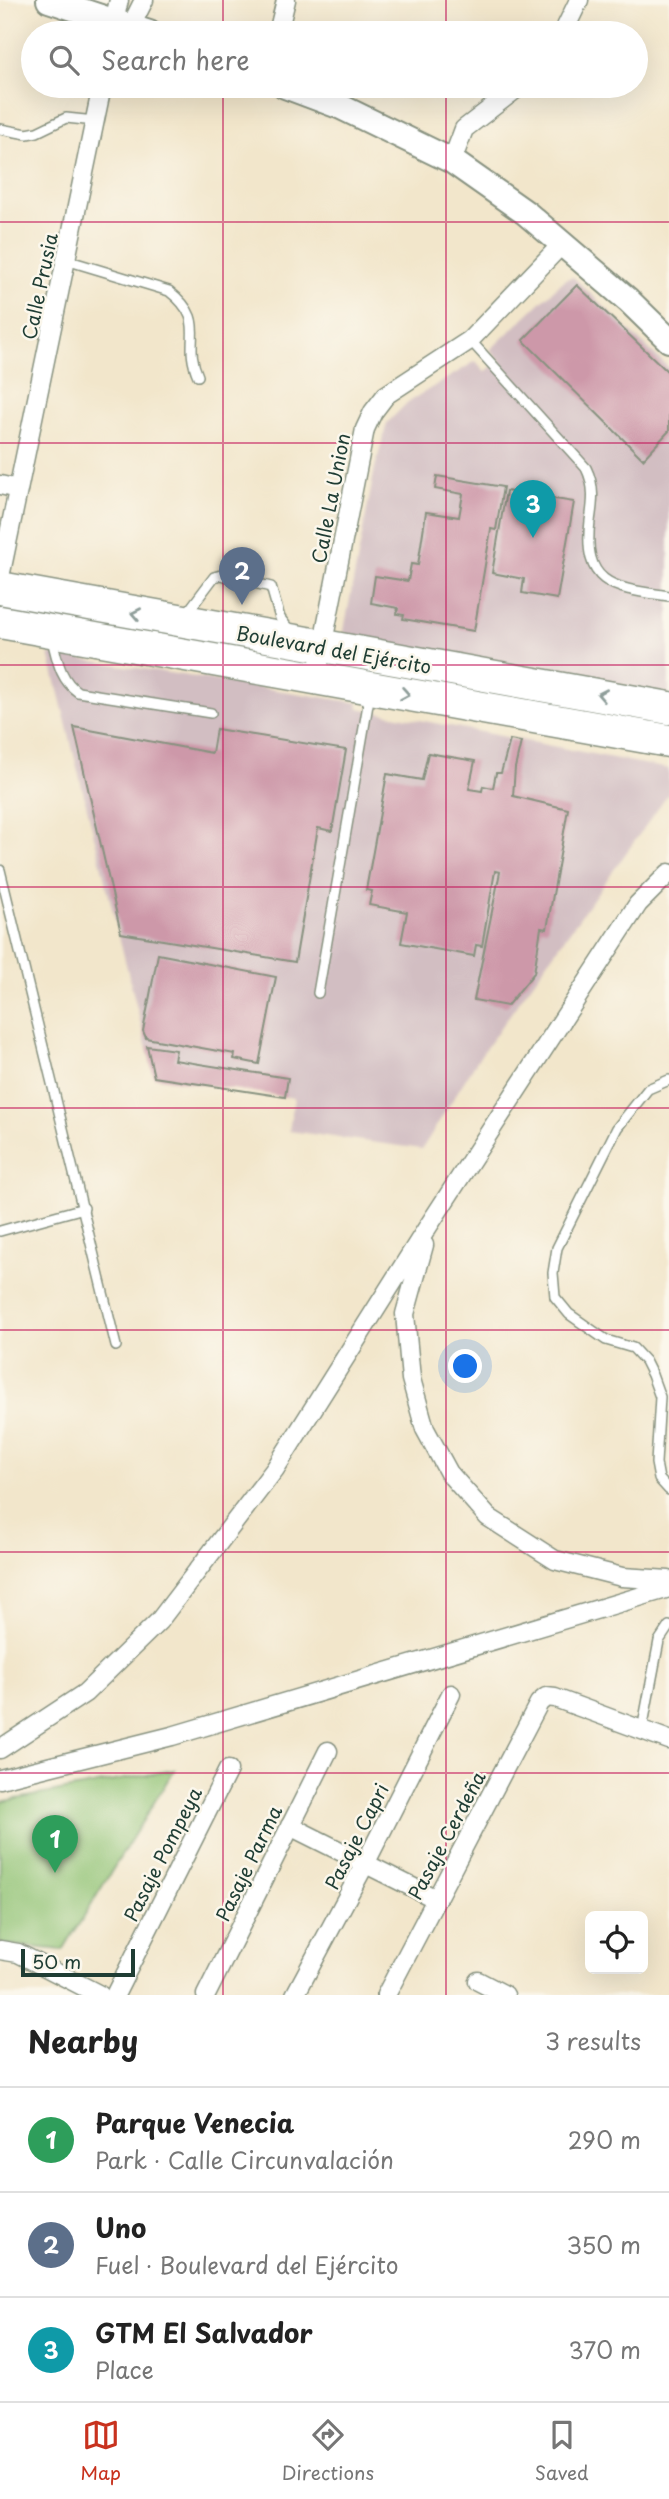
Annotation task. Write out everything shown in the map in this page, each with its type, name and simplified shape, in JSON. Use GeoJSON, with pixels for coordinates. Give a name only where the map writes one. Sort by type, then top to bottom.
{"type":"FeatureCollection","features":[{"type":"Feature","properties":{"kind":"highway","name":"Boulevard del Ejército"},"geometry":{"type":"LineString","coordinates":[[0,588],[669,708]]}},
{"type":"Feature","properties":{"kind":"highway","name":"Boulevard del Ejército"},"geometry":{"type":"LineString","coordinates":[[0,622],[669,741]]}},
{"type":"Feature","properties":{"kind":"highway"},"geometry":{"type":"LineString","coordinates":[[243,666],[261,657],[261,644],[251,634]]}},
{"type":"Feature","properties":{"kind":"highway"},"geometry":{"type":"LineString","coordinates":[[323,647],[334,652],[328,660],[330,674],[343,683]]}},
{"type":"Feature","properties":{"kind":"main road"},"geometry":{"type":"LineString","coordinates":[[49,0],[116,18]]}},
{"type":"Feature","properties":{"kind":"main road"},"geometry":{"type":"LineString","coordinates":[[316,98],[352,112],[452,162],[526,213],[628,300],[669,340]]}},
{"type":"Feature","properties":{"kind":"street"},"geometry":{"type":"LineString","coordinates":[[116,18],[144,0]]}},
{"type":"Feature","properties":{"kind":"street"},"geometry":{"type":"LineString","coordinates":[[281,21],[286,0]]}},
{"type":"Feature","properties":{"kind":"street"},"geometry":{"type":"LineString","coordinates":[[569,21],[579,0]]}},
{"type":"Feature","properties":{"kind":"street","name":"Calle Prusia"},"geometry":{"type":"LineString","coordinates":[[0,577],[100,98]]}},
{"type":"Feature","properties":{"kind":"street"},"geometry":{"type":"LineString","coordinates":[[452,162],[464,129],[504,98]]}},
{"type":"Feature","properties":{"kind":"street","name":"Calle La Union"},"geometry":{"type":"LineString","coordinates":[[323,647],[365,429],[373,412],[386,395],[470,340],[562,244]]}},
{"type":"Feature","properties":{"kind":"street"},"geometry":{"type":"LineString","coordinates":[[0,485],[18,489]]}},
{"type":"Feature","properties":{"kind":"street"},"geometry":{"type":"LineString","coordinates":[[0,1749],[85,1693],[159,1621],[275,1469],[429,1225],[638,904],[669,873]]}},
{"type":"Feature","properties":{"kind":"street"},"geometry":{"type":"LineString","coordinates":[[429,1225],[405,1314],[411,1379],[425,1429],[449,1473],[488,1517],[555,1560],[622,1577],[669,1580]]}},
{"type":"Feature","properties":{"kind":"street"},"geometry":{"type":"LineString","coordinates":[[0,1779],[172,1736],[669,1588]]}},
{"type":"Feature","properties":{"kind":"street","name":"Pasaje Capri"},"geometry":{"type":"LineString","coordinates":[[295,1995],[451,1694]]}},
{"type":"Feature","properties":{"kind":"street","name":"Pasaje Cerdeña"},"geometry":{"type":"LineString","coordinates":[[386,1995],[539,1703],[546,1697],[642,1730]]}},
{"type":"Feature","properties":{"kind":"street"},"geometry":{"type":"LineString","coordinates":[[642,1730],[669,1740]]}},
{"type":"Feature","properties":{"kind":"street","name":"Pasaje Parma"},"geometry":{"type":"LineString","coordinates":[[206,1995],[328,1751]]}},
{"type":"Feature","properties":{"kind":"street","name":"Pasaje Pompeya"},"geometry":{"type":"LineString","coordinates":[[115,1995],[228,1770]]}},
{"type":"Feature","properties":{"kind":"street"},"geometry":{"type":"LineString","coordinates":[[290,1826],[436,1899]]}},
{"type":"Feature","properties":{"kind":"street"},"geometry":{"type":"LineString","coordinates":[[0,1950],[18,1953],[100,1995]]}},
{"type":"Feature","properties":{"kind":"street"},"geometry":{"type":"LineString","coordinates":[[478,1981],[505,1995]]}},
{"type":"Feature","properties":{"kind":"lane"},"geometry":{"type":"LineString","coordinates":[[0,129],[27,135],[66,118],[96,121]]}},
{"type":"Feature","properties":{"kind":"lane"},"geometry":{"type":"LineString","coordinates":[[66,260],[169,291],[180,300],[192,316],[193,364],[198,376]]}},
{"type":"Feature","properties":{"kind":"lane"},"geometry":{"type":"LineString","coordinates":[[470,340],[586,468],[593,491],[590,558],[597,572],[611,584],[623,589],[669,596]]}},
{"type":"Feature","properties":{"kind":"lane"},"geometry":{"type":"LineString","coordinates":[[187,613],[214,577],[221,575],[262,583],[271,587],[280,618],[323,647]]}},
{"type":"Feature","properties":{"kind":"lane"},"geometry":{"type":"LineString","coordinates":[[50,631],[60,669],[68,685],[78,692],[211,713]]}},
{"type":"Feature","properties":{"kind":"lane"},"geometry":{"type":"LineString","coordinates":[[318,993],[343,683]]}},
{"type":"Feature","properties":{"kind":"lane"},"geometry":{"type":"LineString","coordinates":[[0,870],[2,888],[84,1208],[116,1346]]}},
{"type":"Feature","properties":{"kind":"lane"},"geometry":{"type":"LineString","coordinates":[[669,1080],[648,1089],[617,1128],[557,1248],[553,1273],[555,1297],[569,1314],[606,1340],[633,1349],[649,1368],[660,1397],[656,1463],[659,1479],[669,1490]]}},
{"type":"Feature","properties":{"kind":"lane"},"geometry":{"type":"LineString","coordinates":[[0,1231],[84,1208]]}},
{"type":"Feature","properties":{"kind":"lane"},"geometry":{"type":"LineString","coordinates":[[642,1730],[659,1641],[669,1626]]}},
{"type":"Feature","properties":{"kind":"shaded area"},"geometry":{"type":"Polygon","coordinates":[[[573,277],[669,368],[669,695],[345,636],[375,468],[387,423],[408,402],[476,361],[485,372],[500,360],[490,350],[560,284],[573,277]]]}},
{"type":"Feature","properties":{"kind":"shaded area"},"geometry":{"type":"Polygon","coordinates":[[[49,654],[359,703],[358,708],[669,769],[669,793],[478,1059],[422,1149],[289,1131],[294,1098],[154,1077],[49,654]]]}},
{"type":"Feature","properties":{"kind":"green space"},"geometry":{"type":"Polygon","coordinates":[[[174,1770],[63,1950],[0,1944],[0,1802],[174,1770]]]}},
{"type":"Feature","properties":{"kind":"building"},"geometry":{"type":"Polygon","coordinates":[[[577,285],[669,373],[669,431],[643,459],[523,340],[577,285]]]}},
{"type":"Feature","properties":{"kind":"building"},"geometry":{"type":"Polygon","coordinates":[[[437,476],[503,487],[496,530],[491,529],[474,631],[403,619],[404,615],[397,614],[398,608],[371,603],[375,576],[408,581],[411,564],[418,565],[426,512],[459,517],[463,494],[435,489],[437,476]]]}},
{"type":"Feature","properties":{"kind":"building"},"geometry":{"type":"Polygon","coordinates":[[[506,491],[574,502],[557,599],[522,593],[524,579],[492,573],[506,491]]]}},
{"type":"Feature","properties":{"kind":"building"},"geometry":{"type":"Polygon","coordinates":[[[74,727],[212,753],[216,729],[346,750],[332,831],[318,828],[295,962],[121,933],[74,727]]]}},
{"type":"Feature","properties":{"kind":"building"},"geometry":{"type":"Polygon","coordinates":[[[510,740],[521,742],[515,768],[513,796],[568,809],[547,929],[541,928],[534,973],[507,1006],[474,1000],[500,872],[495,871],[482,946],[476,945],[474,956],[401,943],[407,912],[369,905],[372,891],[366,890],[387,774],[422,780],[428,753],[475,761],[469,789],[482,791],[483,786],[493,788],[496,773],[501,773],[510,740]]]}},
{"type":"Feature","properties":{"kind":"building"},"geometry":{"type":"Polygon","coordinates":[[[158,954],[276,977],[259,1064],[234,1059],[235,1054],[146,1038],[143,1031],[158,954]]]}},
{"type":"Feature","properties":{"kind":"building"},"geometry":{"type":"Polygon","coordinates":[[[147,1046],[176,1050],[174,1060],[288,1078],[285,1097],[154,1077],[147,1046]]]}},
{"type":"Feature","properties":{"kind":"place","name":"GTM El Salvador"},"geometry":{"type":"Point","coordinates":[533,538]}},
{"type":"Feature","properties":{"kind":"place","name":"Uno"},"geometry":{"type":"Point","coordinates":[242,605]}},
{"type":"Feature","properties":{"kind":"place","name":"Parque Venecia"},"geometry":{"type":"Point","coordinates":[55,1873]}}]}
